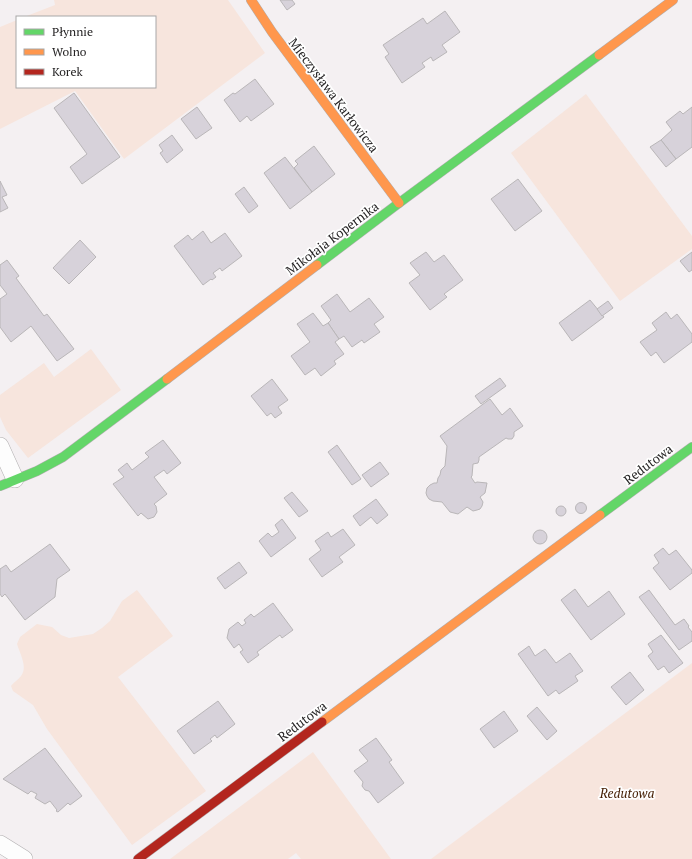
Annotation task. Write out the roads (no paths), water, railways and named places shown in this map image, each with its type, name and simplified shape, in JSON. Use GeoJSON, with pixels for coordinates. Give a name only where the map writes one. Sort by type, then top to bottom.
{"type":"FeatureCollection","features":[{"type":"Feature","properties":{"kind":"street","name":"Mieczysława Karłowicza"},"geometry":{"type":"LineString","coordinates":[[251,0],[272,32],[399,203]]}},
{"type":"Feature","properties":{"kind":"street","name":"Mikołaja Kopernika"},"geometry":{"type":"LineString","coordinates":[[8,482],[37,471],[63,457],[399,203],[673,0]]}},
{"type":"Feature","properties":{"kind":"street"},"geometry":{"type":"LineString","coordinates":[[0,446],[8,482]]}},
{"type":"Feature","properties":{"kind":"street","name":"Redutowa"},"geometry":{"type":"LineString","coordinates":[[138,859],[692,447]]}},
{"type":"Feature","properties":{"kind":"street"},"geometry":{"type":"LineString","coordinates":[[0,844],[24,859]]}}]}
